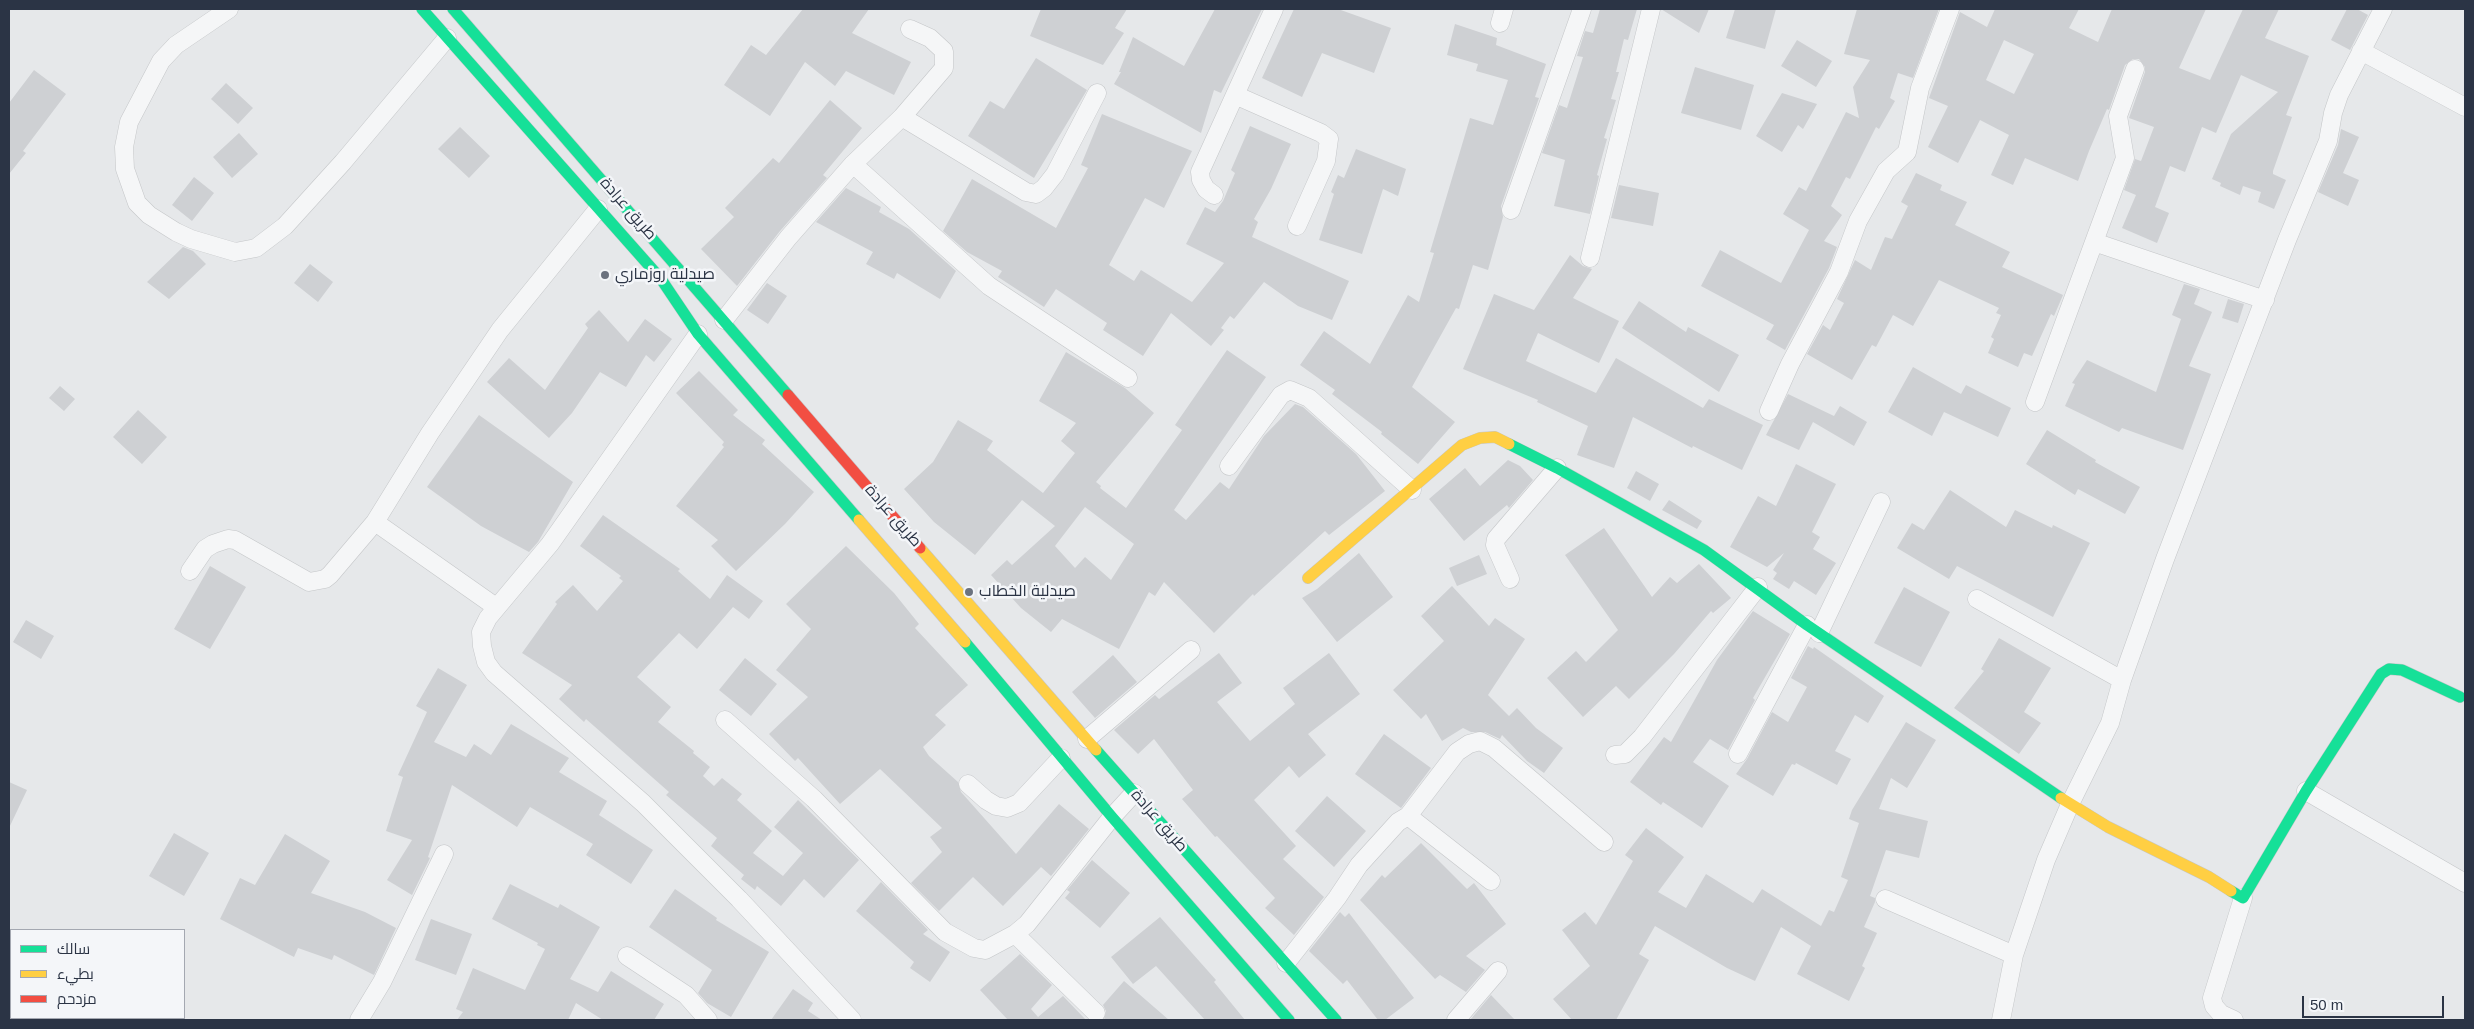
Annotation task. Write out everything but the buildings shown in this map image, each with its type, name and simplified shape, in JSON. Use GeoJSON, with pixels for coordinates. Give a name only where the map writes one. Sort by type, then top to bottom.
{"type":"FeatureCollection","features":[{"type":"Feature","properties":{"kind":"main road","name":"طريق عرادة"},"geometry":{"type":"LineString","coordinates":[[422,9],[662,280],[698,334],[931,602],[1146,857],[1289,1020]]}},
{"type":"Feature","properties":{"kind":"main road","name":"طريق عرادة"},"geometry":{"type":"LineString","coordinates":[[453,9],[1087,738],[1134,793],[1163,839],[1286,963],[1336,1020]]}},
{"type":"Feature","properties":{"kind":"main road"},"geometry":{"type":"LineString","coordinates":[[1308,578],[1462,445],[1480,438],[1495,437],[1557,468],[1704,550],[1758,587],[1813,629],[2019,772],[2108,826],[2209,877],[2243,898],[2306,791],[2372,687],[2389,669],[2402,670],[2460,697]]}},
{"type":"Feature","properties":{"kind":"main road"},"geometry":{"type":"LineString","coordinates":[[1146,857],[1163,839]]}},
{"type":"Feature","properties":{"kind":"street"},"geometry":{"type":"LineString","coordinates":[[229,9],[176,45],[161,61],[129,122],[124,147],[125,169],[137,203],[149,215],[183,236],[235,252],[256,248],[285,226],[343,162],[447,38]]}},
{"type":"Feature","properties":{"kind":"street"},"geometry":{"type":"LineString","coordinates":[[1214,195],[1206,189],[1201,180],[1200,172],[1274,9]]}},
{"type":"Feature","properties":{"kind":"street"},"geometry":{"type":"LineString","coordinates":[[1512,210],[1582,9]]}},
{"type":"Feature","properties":{"kind":"street"},"geometry":{"type":"LineString","coordinates":[[1590,258],[1651,9]]}},
{"type":"Feature","properties":{"kind":"street"},"geometry":{"type":"LineString","coordinates":[[1769,411],[1790,364],[1839,272],[1858,220],[1886,170],[1906,152],[1920,88],[1950,9]]}},
{"type":"Feature","properties":{"kind":"street"},"geometry":{"type":"LineString","coordinates":[[2001,1020],[2014,955],[2046,860],[2071,802],[2110,723],[2122,680],[2165,559],[2264,300],[2328,141],[2333,113],[2361,51],[2383,9]]}},
{"type":"Feature","properties":{"kind":"street"},"geometry":{"type":"LineString","coordinates":[[724,320],[788,238],[852,164],[902,116],[944,68],[946,59],[944,51],[938,44],[910,29]]}},
{"type":"Feature","properties":{"kind":"street"},"geometry":{"type":"LineString","coordinates":[[2361,51],[2465,107]]}},
{"type":"Feature","properties":{"kind":"street"},"geometry":{"type":"LineString","coordinates":[[2035,402],[2125,158],[2118,116],[2135,69]]}},
{"type":"Feature","properties":{"kind":"street"},"geometry":{"type":"LineString","coordinates":[[902,116],[1026,192],[1036,194],[1044,188],[1055,174],[1097,92]]}},
{"type":"Feature","properties":{"kind":"street"},"geometry":{"type":"LineString","coordinates":[[1235,95],[1321,133],[1329,139],[1326,161],[1297,226]]}},
{"type":"Feature","properties":{"kind":"street"},"geometry":{"type":"LineString","coordinates":[[852,164],[989,286],[1128,378]]}},
{"type":"Feature","properties":{"kind":"street"},"geometry":{"type":"LineString","coordinates":[[190,570],[213,544],[228,539],[235,540],[308,582],[325,579],[336,569],[375,522],[430,433],[500,330],[598,209]]}},
{"type":"Feature","properties":{"kind":"street"},"geometry":{"type":"LineString","coordinates":[[2094,242],[2264,300]]}},
{"type":"Feature","properties":{"kind":"street"},"geometry":{"type":"LineString","coordinates":[[698,334],[571,516],[496,607],[481,632],[486,662],[494,672],[643,803],[740,900],[852,1020]]}},
{"type":"Feature","properties":{"kind":"street"},"geometry":{"type":"LineString","coordinates":[[1229,466],[1281,395],[1290,390],[1309,398],[1412,490]]}},
{"type":"Feature","properties":{"kind":"street"},"geometry":{"type":"LineString","coordinates":[[1510,579],[1495,545],[1496,539],[1557,468]]}},
{"type":"Feature","properties":{"kind":"street"},"geometry":{"type":"LineString","coordinates":[[1738,754],[1813,629],[1882,502]]}},
{"type":"Feature","properties":{"kind":"street"},"geometry":{"type":"LineString","coordinates":[[375,522],[496,607]]}},
{"type":"Feature","properties":{"kind":"street"},"geometry":{"type":"LineString","coordinates":[[1615,755],[1625,754],[1642,737],[1758,587]]}},
{"type":"Feature","properties":{"kind":"street"},"geometry":{"type":"LineString","coordinates":[[1977,599],[2122,680]]}},
{"type":"Feature","properties":{"kind":"street"},"geometry":{"type":"LineString","coordinates":[[1087,738],[1191,650]]}},
{"type":"Feature","properties":{"kind":"street"},"geometry":{"type":"LineString","coordinates":[[725,720],[814,799],[945,932],[963,944],[985,950],[1015,934],[1027,924],[1112,817],[1134,793]]}},
{"type":"Feature","properties":{"kind":"street"},"geometry":{"type":"LineString","coordinates":[[1286,963],[1337,898],[1359,865],[1398,822],[1408,816],[1458,752],[1469,744],[1480,741],[1494,748],[1604,842]]}},
{"type":"Feature","properties":{"kind":"street"},"geometry":{"type":"LineString","coordinates":[[968,784],[996,806],[1008,808],[1019,803],[1061,758]]}},
{"type":"Feature","properties":{"kind":"street"},"geometry":{"type":"LineString","coordinates":[[2306,791],[2465,883]]}},
{"type":"Feature","properties":{"kind":"street"},"geometry":{"type":"LineString","coordinates":[[1408,816],[1491,881]]}},
{"type":"Feature","properties":{"kind":"street"},"geometry":{"type":"LineString","coordinates":[[359,1020],[382,982],[444,854]]}},
{"type":"Feature","properties":{"kind":"street"},"geometry":{"type":"LineString","coordinates":[[2234,1020],[2221,1014],[2214,1006],[2212,998],[2243,898]]}},
{"type":"Feature","properties":{"kind":"street"},"geometry":{"type":"LineString","coordinates":[[1885,899],[2014,955]]}},
{"type":"Feature","properties":{"kind":"street"},"geometry":{"type":"LineString","coordinates":[[1015,934],[1096,1013]]}},
{"type":"Feature","properties":{"kind":"street"},"geometry":{"type":"LineString","coordinates":[[627,956],[686,995],[708,1020]]}},
{"type":"Feature","properties":{"kind":"street"},"geometry":{"type":"LineString","coordinates":[[1456,1020],[1498,971]]}},
{"type":"Feature","properties":{"kind":"traffic: fast"},"geometry":{"type":"LineString","coordinates":[[422,9],[661,279],[698,334],[859,520]]}},
{"type":"Feature","properties":{"kind":"traffic: fast"},"geometry":{"type":"LineString","coordinates":[[453,9],[788,395]]}},
{"type":"Feature","properties":{"kind":"traffic: fast"},"geometry":{"type":"LineString","coordinates":[[1509,444],[1557,468],[1704,550],[1807,625],[2061,798]]}},
{"type":"Feature","properties":{"kind":"traffic: fast"},"geometry":{"type":"LineString","coordinates":[[965,642],[1112,817],[1289,1020]]}},
{"type":"Feature","properties":{"kind":"traffic: fast"},"geometry":{"type":"LineString","coordinates":[[2231,891],[2243,898],[2306,791],[2381,674],[2389,669],[2402,670],[2460,697]]}},
{"type":"Feature","properties":{"kind":"traffic: fast"},"geometry":{"type":"LineString","coordinates":[[1096,750],[1336,1020]]}},
{"type":"Feature","properties":{"kind":"traffic: slow"},"geometry":{"type":"LineString","coordinates":[[1308,578],[1462,445],[1480,438],[1495,437],[1509,444]]}},
{"type":"Feature","properties":{"kind":"traffic: slow"},"geometry":{"type":"LineString","coordinates":[[859,520],[965,642]]}},
{"type":"Feature","properties":{"kind":"traffic: slow"},"geometry":{"type":"LineString","coordinates":[[920,548],[1096,750]]}},
{"type":"Feature","properties":{"kind":"traffic: slow"},"geometry":{"type":"LineString","coordinates":[[2061,798],[2108,827],[2209,877],[2231,891]]}},
{"type":"Feature","properties":{"kind":"traffic: jam"},"geometry":{"type":"LineString","coordinates":[[788,395],[920,548]]}},
{"type":"Feature","properties":{"kind":"place","name":"صيدلية روزماري"},"geometry":{"type":"Point","coordinates":[605,275]}},
{"type":"Feature","properties":{"kind":"place","name":"صيدلية الخطاب"},"geometry":{"type":"Point","coordinates":[969,592]}}]}
